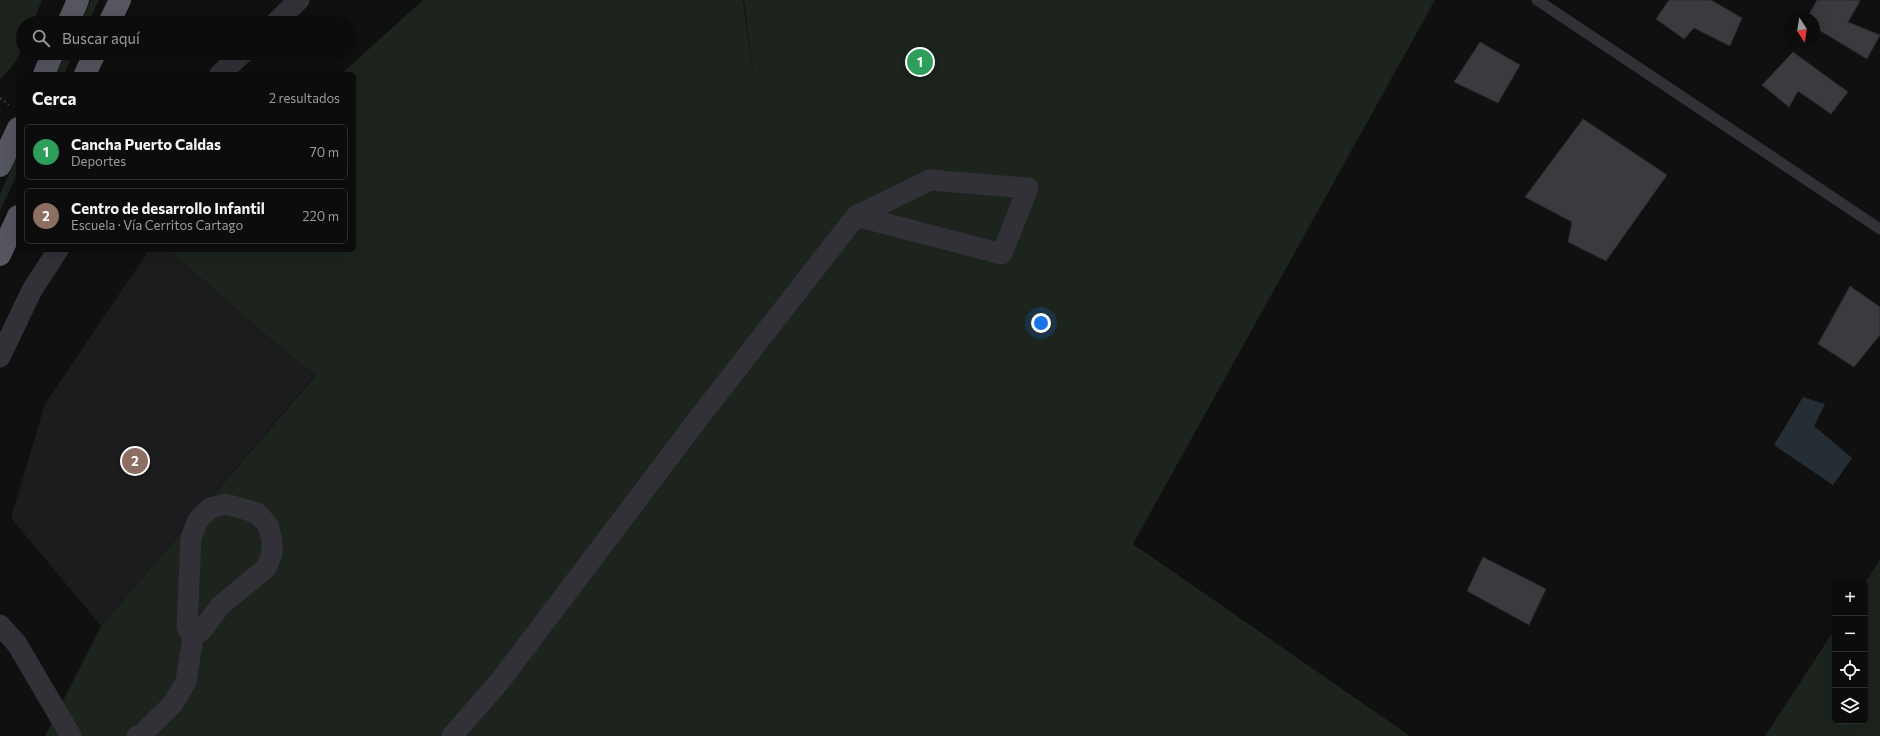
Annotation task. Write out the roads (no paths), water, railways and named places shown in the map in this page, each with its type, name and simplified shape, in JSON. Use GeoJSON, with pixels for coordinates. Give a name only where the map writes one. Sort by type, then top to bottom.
{"type":"FeatureCollection","features":[{"type":"Feature","properties":{"kind":"highway"},"geometry":{"type":"LineString","coordinates":[[71,16],[78,0]]}},
{"type":"Feature","properties":{"kind":"highway"},"geometry":{"type":"LineString","coordinates":[[112,16],[120,0]]}},
{"type":"Feature","properties":{"kind":"highway"},"geometry":{"type":"LineString","coordinates":[[45,72],[51,60]]}},
{"type":"Feature","properties":{"kind":"highway"},"geometry":{"type":"LineString","coordinates":[[86,72],[92,60]]}},
{"type":"Feature","properties":{"kind":"highway"},"geometry":{"type":"LineString","coordinates":[[0,166],[16,132]]}},
{"type":"Feature","properties":{"kind":"highway"},"geometry":{"type":"LineString","coordinates":[[0,255],[16,220]]}},
{"type":"Feature","properties":{"kind":"street"},"geometry":{"type":"LineString","coordinates":[[282,16],[299,0]]}},
{"type":"Feature","properties":{"kind":"street"},"geometry":{"type":"LineString","coordinates":[[222,72],[235,60]]}},
{"type":"Feature","properties":{"kind":"street"},"geometry":{"type":"LineString","coordinates":[[452,736],[500,681],[698,419],[856,216],[930,180],[1028,188],[1002,254],[856,216]]}},
{"type":"Feature","properties":{"kind":"street"},"geometry":{"type":"LineString","coordinates":[[0,357],[32,290],[57,252]]}},
{"type":"Feature","properties":{"kind":"street"},"geometry":{"type":"LineString","coordinates":[[137,736],[142,734],[172,705],[186,682],[193,637],[187,627],[191,538],[198,520],[210,508],[226,504],[257,513],[268,525],[272,541],[272,554],[266,568],[220,606],[202,630],[193,637]]}},
{"type":"Feature","properties":{"kind":"street"},"geometry":{"type":"LineString","coordinates":[[0,625],[17,644],[72,736]]}},
{"type":"Feature","properties":{"kind":"lane"},"geometry":{"type":"LineString","coordinates":[[1537,0],[1880,229]]}},
{"type":"Feature","properties":{"kind":"place","name":"Cancha Puerto Caldas"},"geometry":{"type":"Point","coordinates":[920,62]}},
{"type":"Feature","properties":{"kind":"place","name":"Centro de desarrollo Infantil"},"geometry":{"type":"Point","coordinates":[135,461]}}]}
